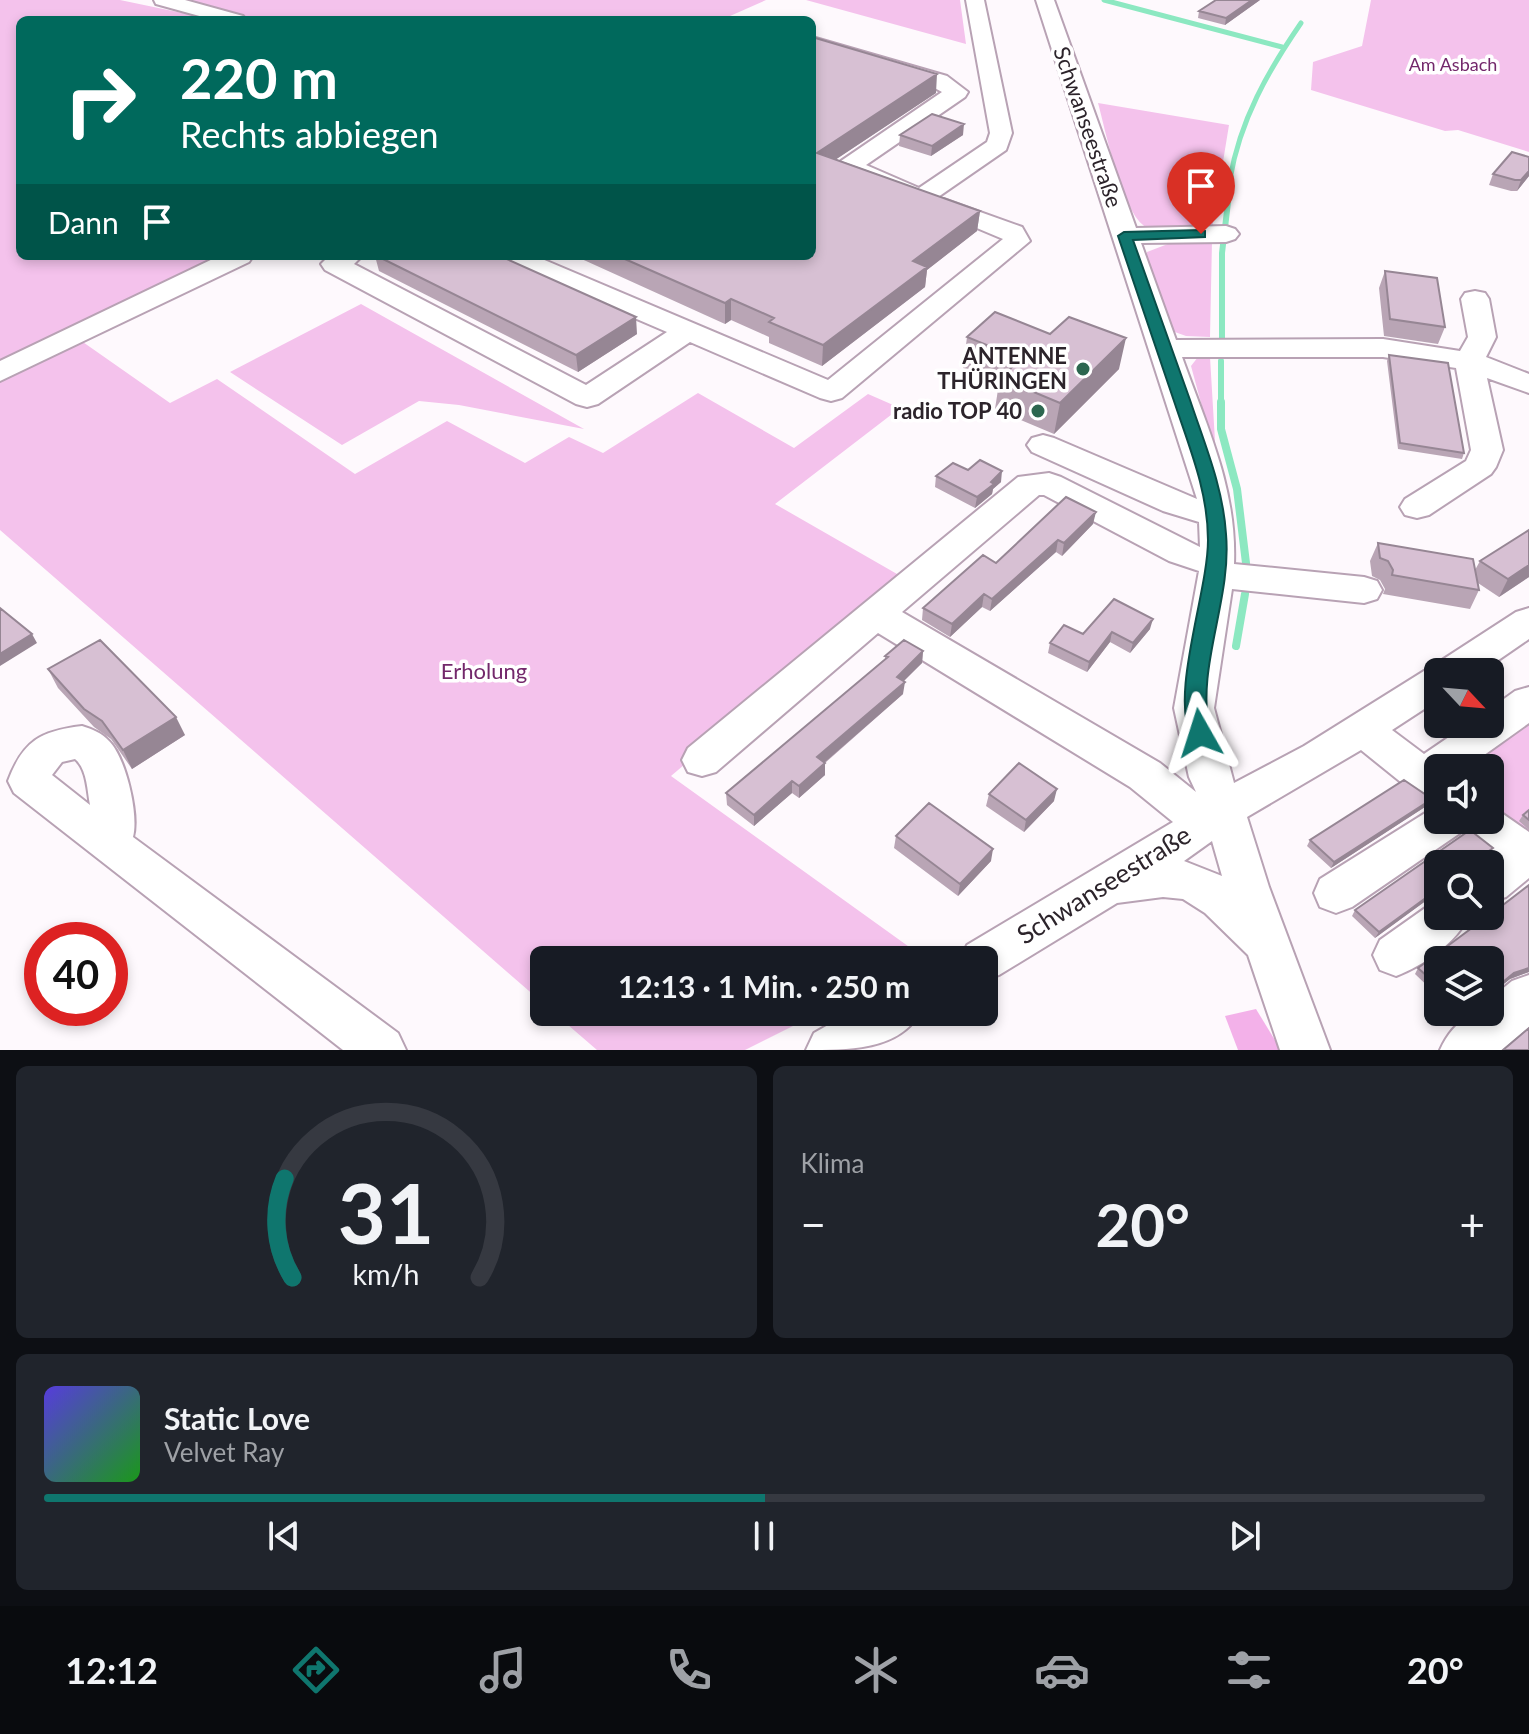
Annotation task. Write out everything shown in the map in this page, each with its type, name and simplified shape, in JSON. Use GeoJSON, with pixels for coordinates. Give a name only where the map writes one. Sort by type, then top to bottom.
{"type":"FeatureCollection","features":[{"type":"Feature","properties":{"kind":"street"},"geometry":{"type":"LineString","coordinates":[[163,0],[221,16]]}},
{"type":"Feature","properties":{"kind":"street"},"geometry":{"type":"LineString","coordinates":[[921,198],[998,145],[1001,133],[975,0]]}},
{"type":"Feature","properties":{"kind":"street","name":"Schwanseestraße"},"geometry":{"type":"LineString","coordinates":[[1045,0],[1213,490],[1216,569],[1194,708],[1210,777],[1213,816]]}},
{"type":"Feature","properties":{"kind":"street"},"geometry":{"type":"LineString","coordinates":[[522,260],[831,392],[1017,241],[1013,232],[921,198],[849,166],[957,92],[939,81],[816,44]]}},
{"type":"Feature","properties":{"kind":"street"},"geometry":{"type":"LineString","coordinates":[[1124,236],[1226,234]]}},
{"type":"Feature","properties":{"kind":"street"},"geometry":{"type":"LineString","coordinates":[[0,372],[232,260]]}},
{"type":"Feature","properties":{"kind":"street"},"geometry":{"type":"LineString","coordinates":[[342,260],[334,264],[587,398],[688,331]]}},
{"type":"Feature","properties":{"kind":"street"},"geometry":{"type":"LineString","coordinates":[[1417,507],[1480,467],[1487,450],[1469,361],[1482,337],[1475,299]]}},
{"type":"Feature","properties":{"kind":"street"},"geometry":{"type":"LineString","coordinates":[[1163,348],[1383,348],[1469,361],[1529,384]]}},
{"type":"Feature","properties":{"kind":"street"},"geometry":{"type":"LineString","coordinates":[[1043,445],[1175,503],[1216,516]]}},
{"type":"Feature","properties":{"kind":"street"},"geometry":{"type":"LineString","coordinates":[[702,760],[1030,485],[1049,484],[1216,569],[1364,590]]}},
{"type":"Feature","properties":{"kind":"street"},"geometry":{"type":"LineString","coordinates":[[876,614],[1213,816],[1247,887],[1305,1050]]}},
{"type":"Feature","properties":{"kind":"street"},"geometry":{"type":"LineString","coordinates":[[1474,658],[1529,621]]}},
{"type":"Feature","properties":{"kind":"street","name":"Schwanseestraße"},"geometry":{"type":"LineString","coordinates":[[998,951],[1162,853],[1213,816],[1424,690]]}},
{"type":"Feature","properties":{"kind":"street"},"geometry":{"type":"LineString","coordinates":[[1466,754],[1529,702]]}},
{"type":"Feature","properties":{"kind":"street"},"geometry":{"type":"LineString","coordinates":[[1362,729],[1424,778]]}},
{"type":"Feature","properties":{"kind":"street"},"geometry":{"type":"LineString","coordinates":[[1336,893],[1424,834]]}},
{"type":"Feature","properties":{"kind":"street"},"geometry":{"type":"LineString","coordinates":[[1500,834],[1528,855],[1504,873]]}},
{"type":"Feature","properties":{"kind":"street"},"geometry":{"type":"LineString","coordinates":[[110,845],[264,958],[381,1050]]}},
{"type":"Feature","properties":{"kind":"street"},"geometry":{"type":"LineString","coordinates":[[1102,888],[1171,878],[1199,886],[1223,900],[1272,951]]}},
{"type":"Feature","properties":{"kind":"street"},"geometry":{"type":"LineString","coordinates":[[1396,955],[1428,930]]}},
{"type":"Feature","properties":{"kind":"street"},"geometry":{"type":"LineString","coordinates":[[1465,1050],[1529,997]]}},
{"type":"Feature","properties":{"kind":"street"},"geometry":{"type":"LineString","coordinates":[[831,1050],[872,1026]]}},
{"type":"Feature","properties":{"kind":"green space"},"geometry":{"type":"Polygon","coordinates":[[[0,0],[120,0],[197,16],[16,16],[16,260],[220,260],[0,364],[0,0]]]}},
{"type":"Feature","properties":{"kind":"green space"},"geometry":{"type":"Polygon","coordinates":[[[185,0],[766,0],[730,16],[244,16],[185,0]]]}},
{"type":"Feature","properties":{"kind":"green space"},"geometry":{"type":"Polygon","coordinates":[[[806,0],[960,0],[966,44],[806,0]]]}},
{"type":"Feature","properties":{"kind":"green space","name":"Am Asbach"},"geometry":{"type":"Polygon","coordinates":[[[1371,0],[1529,0],[1529,152],[1458,130],[1445,131],[1311,90],[1313,62],[1362,46],[1371,0]]]}},
{"type":"Feature","properties":{"kind":"green space"},"geometry":{"type":"Polygon","coordinates":[[[1098,103],[1229,125],[1212,229],[1164,230],[1149,228],[1140,222],[1131,209],[1117,173],[1098,103]]]}},
{"type":"Feature","properties":{"kind":"green space"},"geometry":{"type":"Polygon","coordinates":[[[1212,241],[1210,337],[1186,336],[1172,331],[1146,258],[1147,252],[1173,242],[1212,241]]]}},
{"type":"Feature","properties":{"kind":"green space"},"geometry":{"type":"Polygon","coordinates":[[[361,304],[584,429],[459,405],[419,401],[342,445],[230,372],[361,304]]]}},
{"type":"Feature","properties":{"kind":"green space","name":"Erholung"},"geometry":{"type":"Polygon","coordinates":[[[80,340],[170,403],[217,379],[355,474],[447,421],[525,463],[569,437],[603,453],[698,393],[794,448],[868,394],[900,408],[775,504],[904,578],[671,776],[908,946],[530,946],[530,992],[0,530],[0,377],[80,340]]]}},
{"type":"Feature","properties":{"kind":"green space"},"geometry":{"type":"Polygon","coordinates":[[[1198,357],[1210,357],[1216,458],[1191,366],[1198,357]]]}},
{"type":"Feature","properties":{"kind":"green space"},"geometry":{"type":"Polygon","coordinates":[[[1529,718],[1529,846],[1504,827],[1504,754],[1476,754],[1529,718]]]}},
{"type":"Feature","properties":{"kind":"green space"},"geometry":{"type":"Polygon","coordinates":[[[569,1026],[793,1026],[745,1050],[597,1050],[569,1026]]]}},
{"type":"Feature","properties":{"kind":"shaded area"},"geometry":{"type":"Polygon","coordinates":[[[1256,1009],[1281,1050],[1238,1050],[1225,1016],[1256,1009]]]}},
{"type":"Feature","properties":{"kind":"building"},"geometry":{"type":"Polygon","coordinates":[[[1216,0],[1252,0],[1226,18],[1199,11],[1216,0]]]}},
{"type":"Feature","properties":{"kind":"building"},"geometry":{"type":"Polygon","coordinates":[[[816,38],[937,74],[817,153],[980,211],[913,261],[927,267],[823,345],[769,322],[774,318],[731,299],[725,303],[627,260],[816,260],[816,38]]]}},
{"type":"Feature","properties":{"kind":"building"},"geometry":{"type":"Polygon","coordinates":[[[932,114],[964,124],[932,146],[900,135],[932,114]]]}},
{"type":"Feature","properties":{"kind":"building"},"geometry":{"type":"Polygon","coordinates":[[[1512,152],[1529,157],[1529,171],[1521,180],[1493,174],[1512,152]]]}},
{"type":"Feature","properties":{"kind":"building"},"geometry":{"type":"Polygon","coordinates":[[[385,260],[509,260],[636,317],[576,355],[385,260]]]}},
{"type":"Feature","properties":{"kind":"building"},"geometry":{"type":"Polygon","coordinates":[[[1385,271],[1437,278],[1445,327],[1390,319],[1385,271]]]}},
{"type":"Feature","properties":{"kind":"building"},"geometry":{"type":"Polygon","coordinates":[[[995,312],[1050,334],[1069,317],[1126,338],[1060,403],[1000,378],[1021,359],[967,337],[995,312]]]}},
{"type":"Feature","properties":{"kind":"building"},"geometry":{"type":"Polygon","coordinates":[[[1389,355],[1448,363],[1464,453],[1400,443],[1389,355]]]}},
{"type":"Feature","properties":{"kind":"building"},"geometry":{"type":"Polygon","coordinates":[[[980,460],[1002,471],[991,482],[994,484],[977,497],[936,476],[953,463],[968,470],[980,460]]]}},
{"type":"Feature","properties":{"kind":"building"},"geometry":{"type":"Polygon","coordinates":[[[1066,497],[1096,512],[1064,543],[1058,540],[992,599],[984,594],[952,624],[923,608],[983,555],[996,563],[1066,497]]]}},
{"type":"Feature","properties":{"kind":"building"},"geometry":{"type":"Polygon","coordinates":[[[1529,530],[1529,565],[1508,579],[1480,561],[1529,530]]]}},
{"type":"Feature","properties":{"kind":"building"},"geometry":{"type":"Polygon","coordinates":[[[1378,543],[1473,559],[1479,590],[1392,575],[1388,561],[1380,558],[1378,543]]]}},
{"type":"Feature","properties":{"kind":"building"},"geometry":{"type":"Polygon","coordinates":[[[1114,599],[1153,619],[1133,643],[1112,632],[1089,662],[1050,643],[1064,625],[1083,634],[1114,599]]]}},
{"type":"Feature","properties":{"kind":"building"},"geometry":{"type":"Polygon","coordinates":[[[0,608],[32,634],[0,654],[0,608]]]}},
{"type":"Feature","properties":{"kind":"building"},"geometry":{"type":"Polygon","coordinates":[[[100,640],[176,717],[123,750],[102,721],[84,709],[48,669],[100,640]]]}},
{"type":"Feature","properties":{"kind":"building"},"geometry":{"type":"Polygon","coordinates":[[[904,640],[923,651],[897,677],[905,682],[817,757],[825,763],[799,786],[792,781],[754,815],[726,793],[888,657],[885,656],[904,640]]]}},
{"type":"Feature","properties":{"kind":"building"},"geometry":{"type":"Polygon","coordinates":[[[1019,763],[1057,789],[1026,820],[989,794],[1019,763]]]}},
{"type":"Feature","properties":{"kind":"building"},"geometry":{"type":"Polygon","coordinates":[[[1404,780],[1424,794],[1424,804],[1334,862],[1310,840],[1404,780]]]}},
{"type":"Feature","properties":{"kind":"building"},"geometry":{"type":"Polygon","coordinates":[[[929,803],[993,849],[960,884],[896,836],[929,803]]]}},
{"type":"Feature","properties":{"kind":"building"},"geometry":{"type":"Polygon","coordinates":[[[1464,834],[1475,834],[1493,848],[1490,850],[1441,850],[1464,834]]]}},
{"type":"Feature","properties":{"kind":"building"},"geometry":{"type":"Polygon","coordinates":[[[1424,862],[1424,899],[1379,932],[1355,910],[1424,862]]]}},
{"type":"Feature","properties":{"kind":"building"},"geometry":{"type":"Polygon","coordinates":[[[1529,885],[1529,968],[1514,973],[1504,981],[1504,946],[1448,946],[1469,930],[1504,930],[1504,904],[1529,885]]]}},
{"type":"Feature","properties":{"kind":"building"},"geometry":{"type":"Polygon","coordinates":[[[1529,1028],[1529,1050],[1503,1050],[1529,1028]]]}},
{"type":"Feature","properties":{"kind":"waterway"},"geometry":{"type":"LineString","coordinates":[[1104,0],[1282,47]]}},
{"type":"Feature","properties":{"kind":"waterway"},"geometry":{"type":"LineString","coordinates":[[1230,179],[1248,116],[1277,59],[1301,23]]}},
{"type":"Feature","properties":{"kind":"waterway"},"geometry":{"type":"LineString","coordinates":[[1222,340],[1222,253],[1231,177]]}},
{"type":"Feature","properties":{"kind":"waterway"},"geometry":{"type":"LineString","coordinates":[[1221,361],[1221,429],[1237,489],[1246,563]]}},
{"type":"Feature","properties":{"kind":"waterway"},"geometry":{"type":"LineString","coordinates":[[1236,646],[1245,594]]}},
{"type":"Feature","properties":{"kind":"place","name":"ANTENNE THÜRINGEN"},"geometry":{"type":"Point","coordinates":[1083,369]}},
{"type":"Feature","properties":{"kind":"place","name":"radio TOP 40"},"geometry":{"type":"Point","coordinates":[1038,411]}},
{"type":"Feature","properties":{"kind":"route"},"geometry":{"type":"LineString","coordinates":[[1200,733],[1194,708],[1196,682],[1216,575],[1218,538],[1213,490],[1124,236],[1201,234]]}}]}
